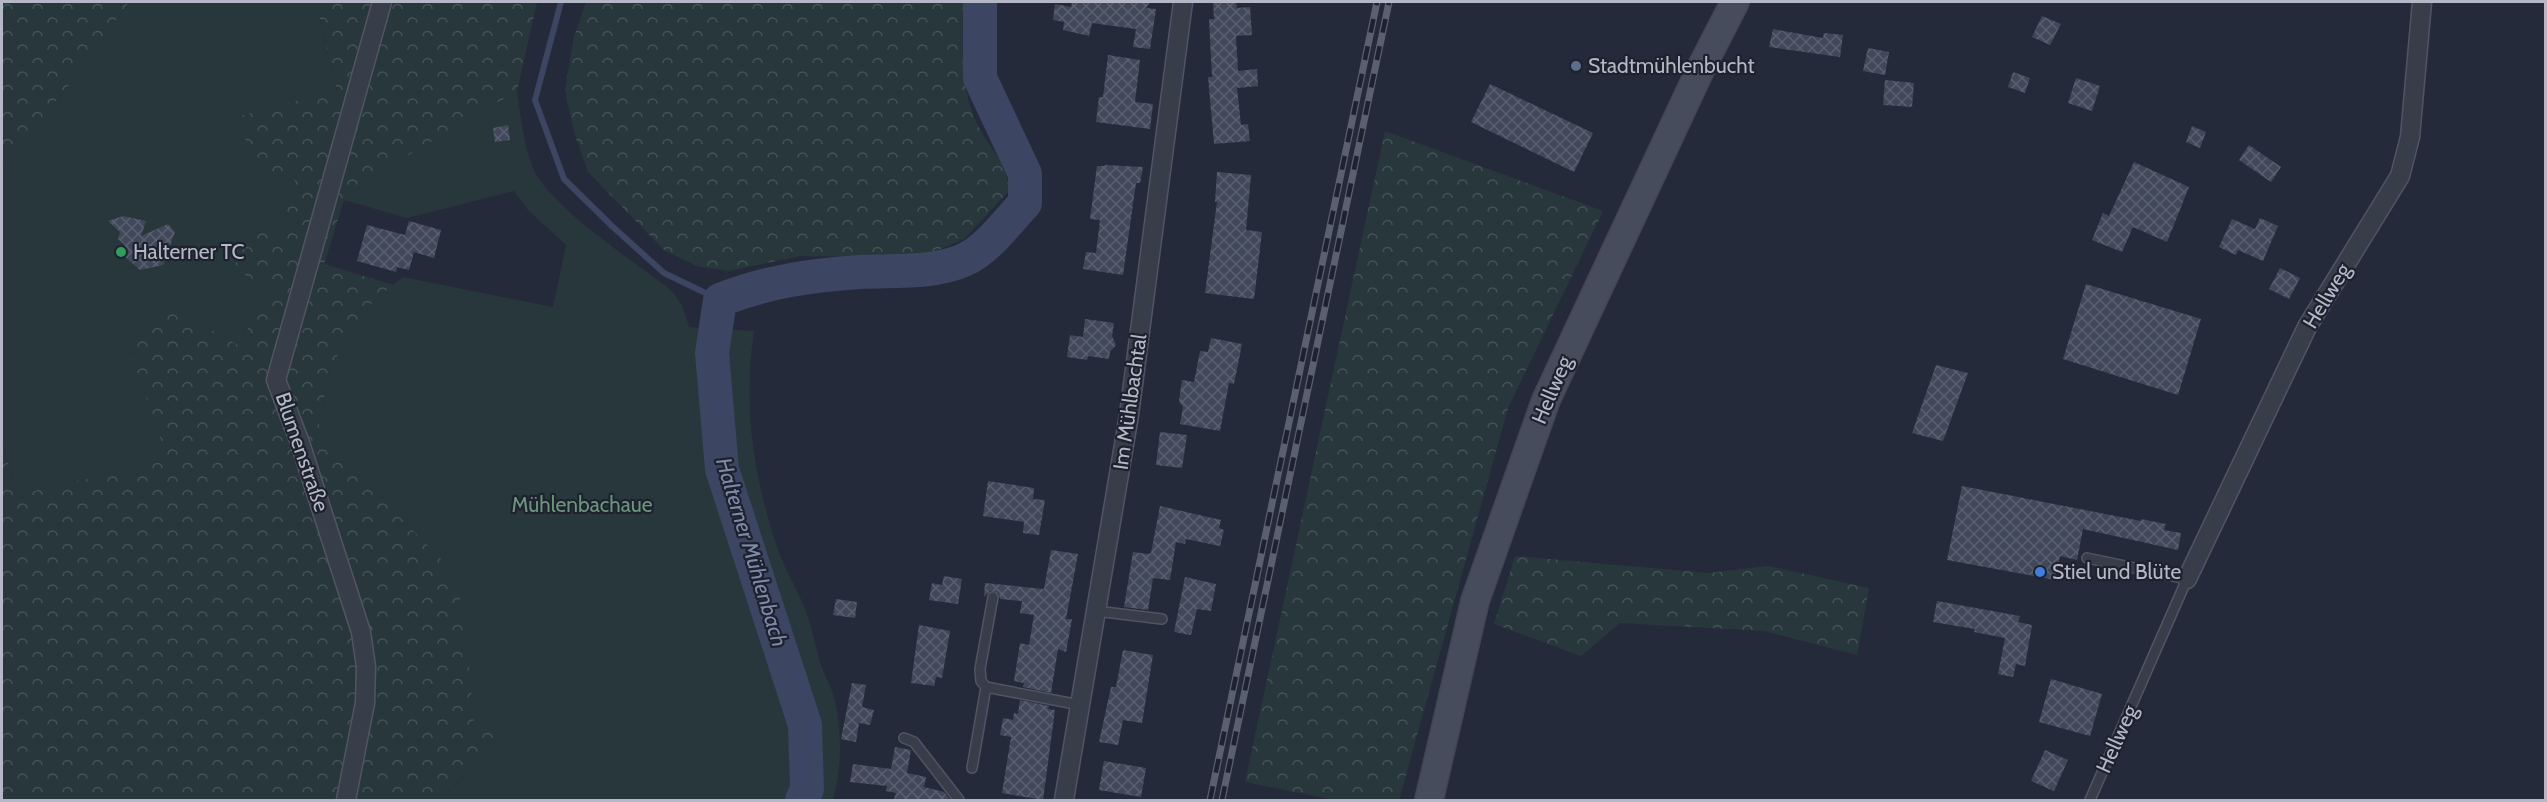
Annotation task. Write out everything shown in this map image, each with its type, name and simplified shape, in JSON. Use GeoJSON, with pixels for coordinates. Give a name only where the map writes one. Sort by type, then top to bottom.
{"type":"FeatureCollection","features":[{"type":"Feature","properties":{"kind":"street","name":"Blumenstraße"},"geometry":{"type":"LineString","coordinates":[[346,801],[365,702],[366,668],[361,632],[300,443],[276,380],[382,2]]}},
{"type":"Feature","properties":{"kind":"street","name":"Im Mühlbachtal"},"geometry":{"type":"LineString","coordinates":[[1064,801],[1130,415],[1183,2]]}},
{"type":"Feature","properties":{"kind":"street","name":"Hellweg"},"geometry":{"type":"LineString","coordinates":[[1429,801],[1474,601],[1546,400],[1702,66],[1735,2]]}},
{"type":"Feature","properties":{"kind":"street","name":"Hellweg"},"geometry":{"type":"LineString","coordinates":[[2187,579],[2307,327],[2400,176],[2410,137],[2422,2]]}},
{"type":"Feature","properties":{"kind":"lane"},"geometry":{"type":"LineString","coordinates":[[2087,558],[2187,579]]}},
{"type":"Feature","properties":{"kind":"lane","name":"Hellweg"},"geometry":{"type":"LineString","coordinates":[[2090,801],[2187,579]]}},
{"type":"Feature","properties":{"kind":"lane"},"geometry":{"type":"LineString","coordinates":[[993,597],[980,669],[981,681],[986,687],[1080,705]]}},
{"type":"Feature","properties":{"kind":"lane"},"geometry":{"type":"LineString","coordinates":[[1096,611],[1162,619]]}},
{"type":"Feature","properties":{"kind":"lane"},"geometry":{"type":"LineString","coordinates":[[972,768],[986,687]]}},
{"type":"Feature","properties":{"kind":"lane"},"geometry":{"type":"LineString","coordinates":[[904,738],[914,742],[959,801]]}},
{"type":"Feature","properties":{"kind":"green space"},"geometry":{"type":"Polygon","coordinates":[[[2,2],[129,2],[74,79],[19,148],[2,165],[2,2]]]}},
{"type":"Feature","properties":{"kind":"green space","name":"Halterner TC"},"geometry":{"type":"Polygon","coordinates":[[[129,2],[316,2],[337,90],[296,180],[283,225],[248,236],[233,269],[271,289],[238,345],[167,305],[128,346],[169,460],[16,495],[2,439],[2,165],[19,148],[74,79],[129,2]]]}},
{"type":"Feature","properties":{"kind":"green space"},"geometry":{"type":"Polygon","coordinates":[[[316,2],[537,2],[517,91],[380,172],[344,200],[324,264],[394,285],[374,300],[330,367],[319,426],[371,488],[444,562],[464,609],[474,724],[495,736],[442,800],[2,800],[2,439],[16,495],[168,460],[128,346],[167,305],[238,345],[271,289],[233,269],[248,236],[283,225],[295,180],[252,166],[240,116],[337,90],[316,2]]]}},
{"type":"Feature","properties":{"kind":"green space"},"geometry":{"type":"Polygon","coordinates":[[[586,2],[963,2],[963,60],[969,103],[978,126],[1001,162],[1009,191],[964,239],[922,257],[800,256],[728,271],[697,266],[665,251],[588,172],[574,132],[565,90],[574,37],[586,2]]]}},
{"type":"Feature","properties":{"kind":"green space","name":"Mühlenbachaue"},"geometry":{"type":"Polygon","coordinates":[[[517,91],[523,130],[533,168],[556,199],[595,233],[671,290],[682,305],[689,327],[754,331],[750,413],[756,467],[777,547],[807,615],[820,662],[835,701],[840,750],[833,800],[442,800],[463,775],[319,426],[330,367],[374,300],[403,277],[553,307],[566,245],[528,210],[514,191],[407,218],[344,200],[380,172],[517,91]]]}},
{"type":"Feature","properties":{"kind":"green space"},"geometry":{"type":"Polygon","coordinates":[[[1385,131],[1603,211],[1508,408],[1399,800],[1335,800],[1245,782],[1385,131]]]}},
{"type":"Feature","properties":{"kind":"green space"},"geometry":{"type":"Polygon","coordinates":[[[1515,556],[1708,573],[1768,566],[1869,588],[1857,655],[1765,631],[1620,623],[1581,656],[1494,624],[1515,556]]]}},
{"type":"Feature","properties":{"kind":"building"},"geometry":{"type":"Polygon","coordinates":[[[1072,2],[1150,2],[1146,8],[1156,9],[1150,49],[1133,47],[1136,29],[1092,23],[1089,36],[1063,30],[1064,22],[1053,20],[1055,4],[1071,7],[1072,2]]]}},
{"type":"Feature","properties":{"kind":"building"},"geometry":{"type":"Polygon","coordinates":[[[1213,2],[1236,2],[1237,8],[1250,7],[1252,35],[1236,36],[1238,71],[1257,69],[1258,86],[1237,88],[1241,125],[1248,124],[1250,141],[1214,144],[1208,77],[1212,77],[1209,19],[1214,19],[1213,2]]]}},
{"type":"Feature","properties":{"kind":"building"},"geometry":{"type":"Polygon","coordinates":[[[2042,16],[2061,24],[2050,45],[2032,37],[2042,16]]]}},
{"type":"Feature","properties":{"kind":"building"},"geometry":{"type":"Polygon","coordinates":[[[1773,29],[1823,38],[1824,33],[1843,35],[1840,57],[1769,47],[1773,29]]]}},
{"type":"Feature","properties":{"kind":"building"},"geometry":{"type":"Polygon","coordinates":[[[1868,48],[1889,52],[1885,75],[1863,71],[1868,48]]]}},
{"type":"Feature","properties":{"kind":"building"},"geometry":{"type":"Polygon","coordinates":[[[1108,55],[1140,60],[1135,102],[1153,104],[1150,129],[1096,122],[1099,97],[1103,97],[1108,55]]]}},
{"type":"Feature","properties":{"kind":"building"},"geometry":{"type":"Polygon","coordinates":[[[2013,72],[2030,78],[2025,93],[2008,87],[2013,72]]]}},
{"type":"Feature","properties":{"kind":"building"},"geometry":{"type":"Polygon","coordinates":[[[2076,78],[2100,86],[2092,111],[2068,103],[2076,78]]]}},
{"type":"Feature","properties":{"kind":"building"},"geometry":{"type":"Polygon","coordinates":[[[1885,80],[1914,83],[1912,107],[1883,105],[1885,80]]]}},
{"type":"Feature","properties":{"kind":"building"},"geometry":{"type":"Polygon","coordinates":[[[1490,84],[1593,133],[1574,172],[1471,122],[1490,84]]]}},
{"type":"Feature","properties":{"kind":"building"},"geometry":{"type":"Polygon","coordinates":[[[508,125],[510,140],[495,142],[493,128],[508,125]]]}},
{"type":"Feature","properties":{"kind":"building"},"geometry":{"type":"Polygon","coordinates":[[[2192,126],[2206,132],[2200,148],[2186,142],[2192,126]]]}},
{"type":"Feature","properties":{"kind":"building"},"geometry":{"type":"Polygon","coordinates":[[[2249,145],[2281,167],[2271,182],[2239,160],[2249,145]]]}},
{"type":"Feature","properties":{"kind":"building"},"geometry":{"type":"Polygon","coordinates":[[[2134,162],[2189,187],[2167,242],[2133,227],[2122,252],[2092,240],[2103,213],[2109,216],[2134,162]]]}},
{"type":"Feature","properties":{"kind":"building"},"geometry":{"type":"Polygon","coordinates":[[[1097,166],[1143,167],[1140,183],[1136,183],[1123,275],[1083,269],[1086,252],[1096,253],[1100,220],[1090,219],[1097,166]]]}},
{"type":"Feature","properties":{"kind":"building"},"geometry":{"type":"Polygon","coordinates":[[[1217,172],[1251,175],[1246,230],[1262,232],[1254,299],[1205,293],[1217,202],[1215,202],[1217,172]]]}},
{"type":"Feature","properties":{"kind":"building"},"geometry":{"type":"Polygon","coordinates":[[[123,216],[146,221],[141,236],[168,224],[175,232],[163,265],[140,270],[121,253],[125,245],[118,239],[120,232],[108,221],[123,216]]]}},
{"type":"Feature","properties":{"kind":"building"},"geometry":{"type":"Polygon","coordinates":[[[2260,218],[2278,226],[2263,261],[2238,250],[2236,255],[2219,247],[2232,219],[2255,229],[2260,218]]]}},
{"type":"Feature","properties":{"kind":"building"},"geometry":{"type":"Polygon","coordinates":[[[409,221],[441,230],[434,258],[414,252],[409,270],[397,267],[396,272],[357,261],[367,225],[405,235],[409,221]]]}},
{"type":"Feature","properties":{"kind":"building"},"geometry":{"type":"Polygon","coordinates":[[[2280,268],[2300,278],[2289,299],[2269,289],[2280,268]]]}},
{"type":"Feature","properties":{"kind":"building"},"geometry":{"type":"Polygon","coordinates":[[[2086,284],[2201,319],[2178,395],[2063,359],[2086,284]]]}},
{"type":"Feature","properties":{"kind":"building"},"geometry":{"type":"Polygon","coordinates":[[[1085,319],[1114,323],[1112,336],[1116,345],[1110,352],[1109,359],[1088,356],[1087,360],[1067,357],[1070,335],[1083,337],[1085,319]]]}},
{"type":"Feature","properties":{"kind":"building"},"geometry":{"type":"Polygon","coordinates":[[[1211,338],[1242,344],[1234,384],[1229,383],[1220,431],[1180,424],[1183,407],[1179,401],[1182,380],[1194,382],[1200,351],[1208,352],[1211,338]]]}},
{"type":"Feature","properties":{"kind":"building"},"geometry":{"type":"Polygon","coordinates":[[[1936,365],[1968,373],[1943,441],[1912,433],[1936,365]]]}},
{"type":"Feature","properties":{"kind":"building"},"geometry":{"type":"Polygon","coordinates":[[[1160,432],[1187,435],[1182,468],[1156,465],[1160,432]]]}},
{"type":"Feature","properties":{"kind":"building"},"geometry":{"type":"Polygon","coordinates":[[[988,481],[1034,488],[1033,499],[1045,500],[1039,535],[1023,533],[1024,522],[983,516],[988,481]]]}},
{"type":"Feature","properties":{"kind":"building"},"geometry":{"type":"Polygon","coordinates":[[[1962,486],[2166,524],[2164,530],[2181,533],[2178,550],[2083,529],[2077,560],[2060,556],[2055,580],[1947,560],[1962,486]]]}},
{"type":"Feature","properties":{"kind":"building"},"geometry":{"type":"Polygon","coordinates":[[[1160,506],[1221,520],[1219,528],[1224,530],[1220,546],[1186,539],[1185,544],[1176,542],[1170,580],[1153,578],[1148,610],[1124,607],[1133,552],[1151,553],[1160,506]]]}},
{"type":"Feature","properties":{"kind":"building"},"geometry":{"type":"Polygon","coordinates":[[[1051,550],[1078,554],[1066,619],[1072,619],[1066,652],[1058,649],[1051,693],[1023,687],[1024,683],[1014,681],[1020,643],[1029,645],[1034,615],[1020,613],[1022,601],[1000,599],[999,594],[995,591],[990,591],[984,597],[985,583],[1044,589],[1051,550]]]}},
{"type":"Feature","properties":{"kind":"building"},"geometry":{"type":"Polygon","coordinates":[[[944,576],[962,579],[958,604],[929,600],[932,583],[942,585],[944,576]]]}},
{"type":"Feature","properties":{"kind":"building"},"geometry":{"type":"Polygon","coordinates":[[[1185,577],[1216,584],[1211,611],[1197,609],[1191,635],[1174,632],[1185,577]]]}},
{"type":"Feature","properties":{"kind":"building"},"geometry":{"type":"Polygon","coordinates":[[[836,599],[857,602],[855,618],[833,615],[836,599]]]}},
{"type":"Feature","properties":{"kind":"building"},"geometry":{"type":"Polygon","coordinates":[[[1937,601],[2020,616],[2018,622],[2032,625],[2025,666],[2016,664],[2013,677],[1998,674],[2005,638],[1974,632],[1975,629],[1933,622],[1937,601]]]}},
{"type":"Feature","properties":{"kind":"building"},"geometry":{"type":"Polygon","coordinates":[[[919,625],[950,631],[942,678],[936,677],[934,686],[911,683],[919,625]]]}},
{"type":"Feature","properties":{"kind":"building"},"geometry":{"type":"Polygon","coordinates":[[[1123,650],[1153,655],[1142,723],[1123,720],[1118,745],[1099,742],[1111,687],[1116,687],[1123,650]]]}},
{"type":"Feature","properties":{"kind":"building"},"geometry":{"type":"Polygon","coordinates":[[[2051,679],[2102,694],[2090,736],[2039,722],[2051,679]]]}},
{"type":"Feature","properties":{"kind":"building"},"geometry":{"type":"Polygon","coordinates":[[[852,683],[866,685],[862,707],[874,710],[870,725],[859,723],[856,742],[841,739],[852,683]]]}},
{"type":"Feature","properties":{"kind":"building"},"geometry":{"type":"Polygon","coordinates":[[[1020,700],[1049,706],[1048,709],[1055,710],[1043,800],[1002,793],[1011,737],[1000,735],[1003,718],[1013,720],[1014,713],[1018,714],[1020,700]]]}},
{"type":"Feature","properties":{"kind":"building"},"geometry":{"type":"Polygon","coordinates":[[[895,747],[911,750],[907,773],[926,777],[924,787],[944,792],[951,801],[903,801],[894,799],[896,793],[886,791],[887,786],[850,782],[853,764],[891,769],[895,747]]]}},
{"type":"Feature","properties":{"kind":"building"},"geometry":{"type":"Polygon","coordinates":[[[2045,750],[2068,760],[2054,791],[2031,781],[2045,750]]]}},
{"type":"Feature","properties":{"kind":"building"},"geometry":{"type":"Polygon","coordinates":[[[1104,761],[1146,768],[1141,797],[1099,790],[1104,761]]]}},
{"type":"Feature","properties":{"kind":"waterway","name":"Halterner Mühlenbach"},"geometry":{"type":"LineString","coordinates":[[561,2],[535,100],[564,179],[664,273],[720,300]]}},
{"type":"Feature","properties":{"kind":"waterway","name":"Halterner Mühlenbach"},"geometry":{"type":"LineString","coordinates":[[802,800],[807,789],[805,725],[722,469],[712,353],[720,300],[754,288],[806,277],[939,268],[952,264],[964,260],[981,249],[1025,203],[1025,174],[980,78],[980,2]]}},
{"type":"Feature","properties":{"kind":"railway"},"geometry":{"type":"LineString","coordinates":[[1210,800],[1377,2]]}},
{"type":"Feature","properties":{"kind":"railway"},"geometry":{"type":"LineString","coordinates":[[1222,800],[1389,2]]}},
{"type":"Feature","properties":{"kind":"place","name":"Stadtmühlenbucht"},"geometry":{"type":"Point","coordinates":[1576,66]}},
{"type":"Feature","properties":{"kind":"place","name":"Halterner TC"},"geometry":{"type":"Point","coordinates":[121,252]}},
{"type":"Feature","properties":{"kind":"place","name":"Stiel und Blüte"},"geometry":{"type":"Point","coordinates":[2040,572]}}]}
